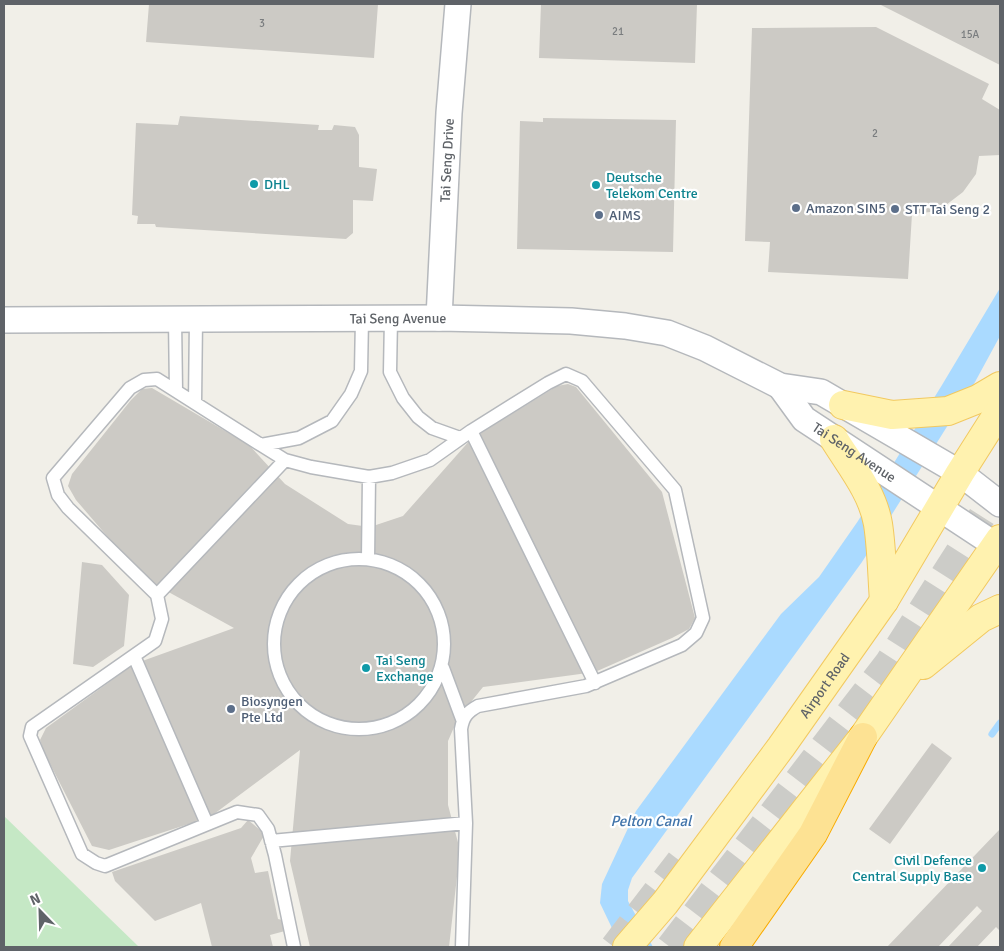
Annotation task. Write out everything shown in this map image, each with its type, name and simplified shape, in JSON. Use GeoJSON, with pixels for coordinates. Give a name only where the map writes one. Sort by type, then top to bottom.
{"type":"FeatureCollection","features":[{"type":"Feature","properties":{"kind":"highway"},"geometry":{"type":"LineString","coordinates":[[734,947],[813,834],[863,737]]}},
{"type":"Feature","properties":{"kind":"main road"},"geometry":{"type":"LineString","coordinates":[[843,404],[892,415],[948,411],[978,399],[1000,386]]}},
{"type":"Feature","properties":{"kind":"main road","name":"Airport Road"},"geometry":{"type":"LineString","coordinates":[[626,947],[665,903],[781,747],[884,601],[1000,410]]}},
{"type":"Feature","properties":{"kind":"main road"},"geometry":{"type":"LineString","coordinates":[[834,439],[861,482],[872,504],[878,524],[884,601]]}},
{"type":"Feature","properties":{"kind":"main road"},"geometry":{"type":"LineString","coordinates":[[698,947],[863,737],[999,544]]}},
{"type":"Feature","properties":{"kind":"main road"},"geometry":{"type":"LineString","coordinates":[[900,683],[981,618],[1000,609]]}},
{"type":"Feature","properties":{"kind":"street","name":"Tai Seng Drive"},"geometry":{"type":"LineString","coordinates":[[439,318],[449,113],[458,4]]}},
{"type":"Feature","properties":{"kind":"street","name":"Tai Seng Avenue"},"geometry":{"type":"LineString","coordinates":[[4,320],[439,318],[571,321],[625,326],[667,333],[705,348],[780,386],[821,392],[960,473],[1000,504]]}},
{"type":"Feature","properties":{"kind":"street","name":"Tai Seng Avenue"},"geometry":{"type":"LineString","coordinates":[[780,386],[804,419],[940,508],[999,544]]}},
{"type":"Feature","properties":{"kind":"lane"},"geometry":{"type":"LineString","coordinates":[[390,318],[390,372],[403,398],[418,416],[432,428],[465,434]]}},
{"type":"Feature","properties":{"kind":"lane"},"geometry":{"type":"LineString","coordinates":[[176,390],[186,319]]}},
{"type":"Feature","properties":{"kind":"lane"},"geometry":{"type":"LineString","coordinates":[[186,319],[196,403]]}},
{"type":"Feature","properties":{"kind":"lane"},"geometry":{"type":"LineString","coordinates":[[261,445],[299,438],[332,421],[351,394],[361,371],[362,319]]}},
{"type":"Feature","properties":{"kind":"lane"},"geometry":{"type":"LineString","coordinates":[[294,947],[268,829],[258,815],[237,812],[105,866],[96,863],[82,854],[30,736],[32,727],[155,641],[162,619],[157,595],[68,508],[58,495],[54,478],[130,388],[144,380],[157,379],[285,460],[340,473],[369,477],[392,474],[430,460],[465,434],[566,374],[582,381],[675,490],[703,618],[696,632],[682,646],[586,686],[478,706],[469,711],[462,719]]}},
{"type":"Feature","properties":{"kind":"lane"},"geometry":{"type":"LineString","coordinates":[[465,434],[595,682]]}},
{"type":"Feature","properties":{"kind":"lane"},"geometry":{"type":"LineString","coordinates":[[157,595],[285,460]]}},
{"type":"Feature","properties":{"kind":"lane"},"geometry":{"type":"LineString","coordinates":[[368,559],[369,477]]}},
{"type":"Feature","properties":{"kind":"lane"},"geometry":{"type":"LineString","coordinates":[[443,668],[426,698],[406,716],[381,727],[355,730],[329,725],[305,712],[287,692],[276,668],[273,642],[278,615],[291,592],[310,574],[351,559],[381,561],[400,569],[417,581],[431,596],[440,615],[444,635],[443,668],[462,719],[466,823],[462,947]]}},
{"type":"Feature","properties":{"kind":"lane"},"geometry":{"type":"LineString","coordinates":[[134,656],[207,824]]}},
{"type":"Feature","properties":{"kind":"lane"},"geometry":{"type":"LineString","coordinates":[[271,841],[466,823]]}},
{"type":"Feature","properties":{"kind":"green space"},"geometry":{"type":"Polygon","coordinates":[[[4,816],[139,947],[4,947],[4,816]]]}},
{"type":"Feature","properties":{"kind":"water","name":"Pelton Canal"},"geometry":{"type":"Polygon","coordinates":[[[1000,288],[1000,336],[975,382],[862,562],[632,878],[628,890],[628,901],[653,947],[621,947],[600,903],[602,884],[636,811],[781,614],[819,577],[858,521],[1000,288]]]}},
{"type":"Feature","properties":{"kind":"building"},"geometry":{"type":"Polygon","coordinates":[[[149,4],[378,4],[374,58],[146,42],[149,4]]]}},
{"type":"Feature","properties":{"kind":"building"},"geometry":{"type":"Polygon","coordinates":[[[541,4],[697,4],[695,63],[539,58],[541,4]]]}},
{"type":"Feature","properties":{"kind":"building"},"geometry":{"type":"Polygon","coordinates":[[[879,4],[1000,4],[1000,65],[879,4]]]}},
{"type":"Feature","properties":{"kind":"building"},"geometry":{"type":"Polygon","coordinates":[[[876,27],[989,84],[982,99],[1000,110],[1000,155],[979,156],[976,174],[963,192],[946,205],[930,212],[912,214],[908,279],[768,272],[770,242],[745,241],[752,28],[876,27]]]}},
{"type":"Feature","properties":{"kind":"building","name":"DHL"},"geometry":{"type":"Polygon","coordinates":[[[180,116],[319,125],[318,130],[332,130],[334,125],[355,127],[359,135],[359,167],[377,169],[373,201],[353,200],[353,233],[346,239],[156,227],[155,224],[137,224],[138,216],[132,215],[136,123],[178,125],[180,116]]]}},
{"type":"Feature","properties":{"kind":"building","name":"Deutsche Telekom Centre"},"geometry":{"type":"Polygon","coordinates":[[[543,118],[676,120],[673,252],[517,249],[520,121],[543,122],[543,118]]]}},
{"type":"Feature","properties":{"kind":"building","name":"Tai Seng Exchange"},"geometry":{"type":"Polygon","coordinates":[[[568,384],[576,387],[662,492],[695,618],[689,629],[595,672],[483,687],[458,718],[448,741],[448,805],[460,850],[449,947],[310,947],[290,861],[300,750],[210,817],[109,850],[92,846],[45,754],[40,740],[46,728],[134,664],[234,628],[143,578],[76,500],[68,486],[72,474],[142,389],[152,388],[249,445],[285,484],[348,524],[370,527],[403,516],[471,439],[557,386],[568,384]]]}},
{"type":"Feature","properties":{"kind":"building"},"geometry":{"type":"Polygon","coordinates":[[[82,562],[102,565],[129,595],[124,646],[93,667],[73,664],[82,562]]]}},
{"type":"Feature","properties":{"kind":"building"},"geometry":{"type":"Polygon","coordinates":[[[932,743],[952,758],[890,844],[869,829],[932,743]]]}},
{"type":"Feature","properties":{"kind":"building"},"geometry":{"type":"Polygon","coordinates":[[[248,820],[265,834],[251,858],[255,873],[268,871],[278,919],[282,920],[285,931],[270,935],[273,947],[212,947],[201,903],[155,921],[115,881],[112,872],[241,828],[248,820]]]}},
{"type":"Feature","properties":{"kind":"building","name":"Civil Defence Central Supply Base"},"geometry":{"type":"Polygon","coordinates":[[[1000,829],[1000,931],[996,927],[977,947],[948,947],[982,911],[977,906],[938,947],[887,947],[1000,829]]]}},
{"type":"Feature","properties":{"kind":"waterway"},"geometry":{"type":"LineString","coordinates":[[992,734],[1000,723]]}},
{"type":"Feature","properties":{"kind":"tunnel"},"geometry":{"type":"LineString","coordinates":[[670,947],[889,662],[1000,488]]}},
{"type":"Feature","properties":{"kind":"tunnel"},"geometry":{"type":"LineString","coordinates":[[614,947],[680,861]]}},
{"type":"Feature","properties":{"kind":"place","name":"DHL"},"geometry":{"type":"Point","coordinates":[254,184]}},
{"type":"Feature","properties":{"kind":"place","name":"Deutsche Telekom Centre"},"geometry":{"type":"Point","coordinates":[596,185]}},
{"type":"Feature","properties":{"kind":"place","name":"Amazon SIN5"},"geometry":{"type":"Point","coordinates":[796,208]}},
{"type":"Feature","properties":{"kind":"place","name":"STT Tai Seng 2"},"geometry":{"type":"Point","coordinates":[895,209]}},
{"type":"Feature","properties":{"kind":"place","name":"AIMS"},"geometry":{"type":"Point","coordinates":[599,215]}},
{"type":"Feature","properties":{"kind":"place","name":"Tai Seng Exchange"},"geometry":{"type":"Point","coordinates":[366,668]}},
{"type":"Feature","properties":{"kind":"place","name":"Biosyngen Pte Ltd"},"geometry":{"type":"Point","coordinates":[231,709]}},
{"type":"Feature","properties":{"kind":"place","name":"Civil Defence Central Supply Base"},"geometry":{"type":"Point","coordinates":[982,868]}}]}
